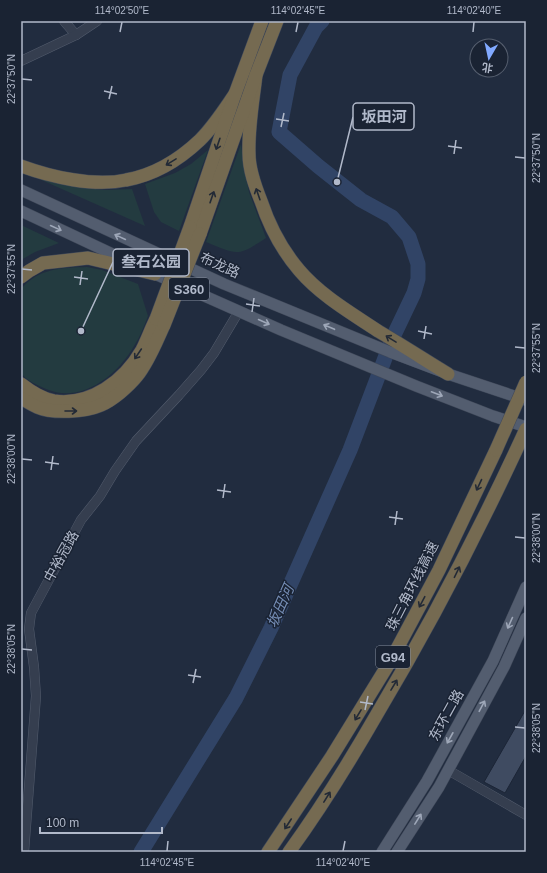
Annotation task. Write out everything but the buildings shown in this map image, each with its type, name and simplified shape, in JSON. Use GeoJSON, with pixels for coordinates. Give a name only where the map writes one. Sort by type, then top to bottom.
{"type":"FeatureCollection","features":[{"type":"Feature","properties":{"kind":"highway"},"geometry":{"type":"LineString","coordinates":[[195,230],[235,94],[262,21]]}},
{"type":"Feature","properties":{"kind":"highway"},"geometry":{"type":"LineString","coordinates":[[21,398],[38,408],[77,411],[101,406],[121,392],[137,376],[152,351],[160,322],[277,21]]}},
{"type":"Feature","properties":{"kind":"highway"},"geometry":{"type":"LineString","coordinates":[[256,75],[249,134],[249,155],[254,182],[263,208],[273,230],[286,252],[299,270],[334,301],[448,374]]}},
{"type":"Feature","properties":{"kind":"highway"},"geometry":{"type":"LineString","coordinates":[[21,166],[56,176],[106,182],[126,180],[144,175],[166,165],[185,153],[201,139],[217,120],[235,94]]}},
{"type":"Feature","properties":{"kind":"highway"},"geometry":{"type":"LineString","coordinates":[[21,278],[28,271],[43,263],[88,258],[155,274]]}},
{"type":"Feature","properties":{"kind":"highway"},"geometry":{"type":"LineString","coordinates":[[21,384],[32,392],[53,401],[73,401],[92,397],[110,386],[127,370],[160,322]]}},
{"type":"Feature","properties":{"kind":"highway","name":"珠三角环线高速"},"geometry":{"type":"LineString","coordinates":[[268,852],[332,756],[391,660],[440,570],[526,382]]}},
{"type":"Feature","properties":{"kind":"highway","name":"G94"},"geometry":{"type":"LineString","coordinates":[[289,852],[317,813],[412,655],[453,580],[526,428]]}},
{"type":"Feature","properties":{"kind":"main road","name":"布龙路"},"geometry":{"type":"LineString","coordinates":[[21,190],[224,284],[365,342],[448,374]]}},
{"type":"Feature","properties":{"kind":"main road","name":"S360"},"geometry":{"type":"LineString","coordinates":[[21,211],[155,274],[239,311],[401,380],[526,428]]}},
{"type":"Feature","properties":{"kind":"main road","name":"S360"},"geometry":{"type":"LineString","coordinates":[[448,374],[526,400]]}},
{"type":"Feature","properties":{"kind":"main road","name":"东环二路"},"geometry":{"type":"LineString","coordinates":[[382,852],[427,781],[489,668],[526,587]]}},
{"type":"Feature","properties":{"kind":"main road","name":"东环二路"},"geometry":{"type":"LineString","coordinates":[[398,852],[439,787],[504,667],[526,618]]}},
{"type":"Feature","properties":{"kind":"street"},"geometry":{"type":"LineString","coordinates":[[64,21],[76,35]]}},
{"type":"Feature","properties":{"kind":"street"},"geometry":{"type":"LineString","coordinates":[[21,62],[76,35],[97,21]]}},
{"type":"Feature","properties":{"kind":"street","name":"中裕冠路"},"geometry":{"type":"LineString","coordinates":[[24,852],[36,696],[34,666],[28,629],[31,613],[81,520],[100,496],[136,441],[179,395],[210,358],[239,311]]}},
{"type":"Feature","properties":{"kind":"street"},"geometry":{"type":"LineString","coordinates":[[448,770],[526,815]]}},
{"type":"Feature","properties":{"kind":"green space"},"geometry":{"type":"Polygon","coordinates":[[[241,144],[249,192],[266,238],[243,251],[237,252],[225,250],[206,242],[241,144]]]}},
{"type":"Feature","properties":{"kind":"green space"},"geometry":{"type":"Polygon","coordinates":[[[208,150],[179,231],[161,222],[154,212],[145,184],[175,173],[191,164],[208,150]]]}},
{"type":"Feature","properties":{"kind":"green space"},"geometry":{"type":"Polygon","coordinates":[[[37,178],[77,187],[105,190],[132,189],[145,226],[37,178]]]}},
{"type":"Feature","properties":{"kind":"green space"},"geometry":{"type":"Polygon","coordinates":[[[21,225],[59,243],[35,252],[21,260],[21,225]]]}},
{"type":"Feature","properties":{"kind":"green space"},"geometry":{"type":"Polygon","coordinates":[[[87,267],[102,270],[138,284],[148,316],[138,339],[127,357],[108,377],[85,390],[72,393],[59,393],[46,389],[32,382],[21,373],[21,289],[35,277],[51,270],[87,267]]]}},
{"type":"Feature","properties":{"kind":"waterway","name":"坂田河"},"geometry":{"type":"LineString","coordinates":[[322,21],[316,27],[290,75],[279,132],[318,166],[361,200],[392,217],[409,237],[418,264],[418,279],[414,293],[394,335]]}},
{"type":"Feature","properties":{"kind":"waterway","name":"坂田河"},"geometry":{"type":"LineString","coordinates":[[141,852],[236,698],[271,628],[350,450],[390,345]]}},
{"type":"Feature","properties":{"kind":"place","name":"坂田河"},"geometry":{"type":"Point","coordinates":[337,182]}},
{"type":"Feature","properties":{"kind":"place","name":"叁石公园"},"geometry":{"type":"Point","coordinates":[81,331]}}]}
